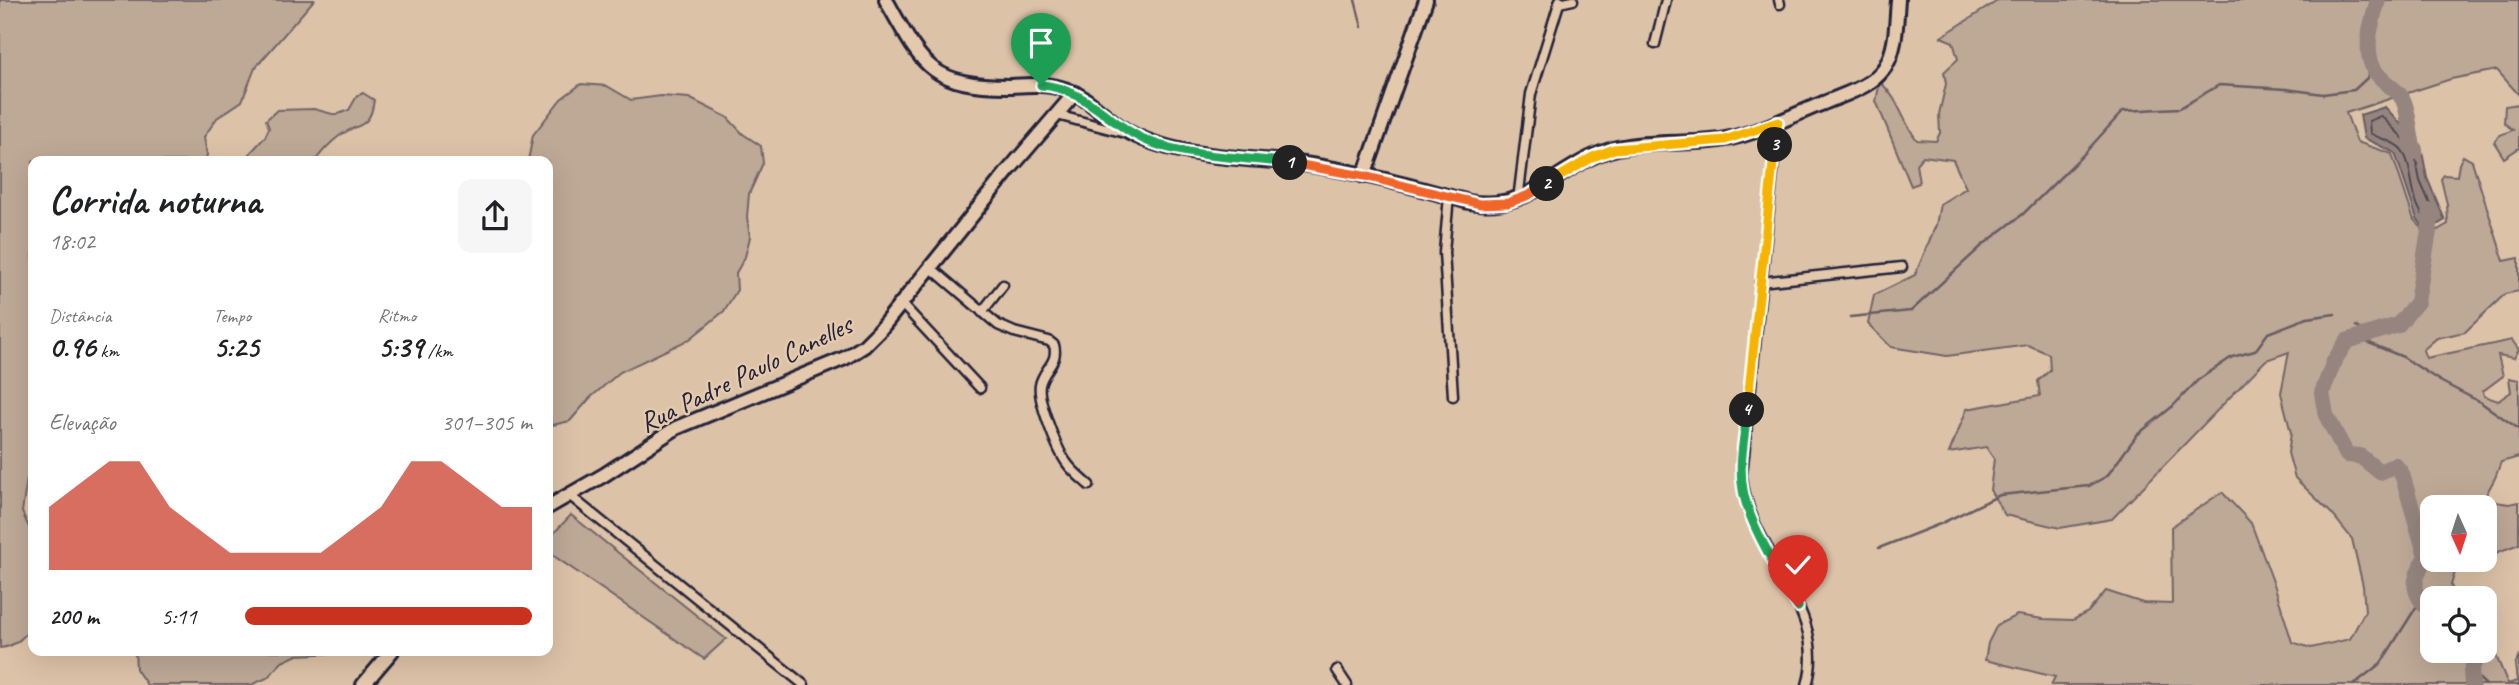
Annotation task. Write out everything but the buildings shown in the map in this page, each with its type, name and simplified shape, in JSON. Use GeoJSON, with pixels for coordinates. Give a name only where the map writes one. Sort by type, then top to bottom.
{"type":"FeatureCollection","features":[{"type":"Feature","properties":{"kind":"main road"},"geometry":{"type":"LineString","coordinates":[[886,0],[915,50],[936,72],[948,78],[976,85],[1052,86],[1074,93],[1138,137],[1179,150],[1305,165],[1490,205],[1518,200],[1593,157],[1614,149],[1725,140],[1859,89],[1879,75],[1889,58],[1893,48],[1898,0]]}},
{"type":"Feature","properties":{"kind":"main road"},"geometry":{"type":"LineString","coordinates":[[1364,176],[1426,0]]}},
{"type":"Feature","properties":{"kind":"main road","name":"Rua Padre Paulo Canelles"},"geometry":{"type":"LineString","coordinates":[[553,505],[689,421],[856,352],[872,339],[1074,93]]}},
{"type":"Feature","properties":{"kind":"main road"},"geometry":{"type":"LineString","coordinates":[[363,685],[388,656]]}},
{"type":"Feature","properties":{"kind":"street"},"geometry":{"type":"LineString","coordinates":[[1518,200],[1531,94],[1559,1],[1573,0]]}},
{"type":"Feature","properties":{"kind":"street"},"geometry":{"type":"LineString","coordinates":[[1655,44],[1665,0]]}},
{"type":"Feature","properties":{"kind":"street"},"geometry":{"type":"LineString","coordinates":[[1057,115],[1138,137]]}},
{"type":"Feature","properties":{"kind":"street"},"geometry":{"type":"LineString","coordinates":[[1778,122],[1742,460],[1743,489],[1753,520],[1806,623],[1811,662],[1807,685]]}},
{"type":"Feature","properties":{"kind":"street"},"geometry":{"type":"LineString","coordinates":[[1449,196],[1444,252],[1453,396]]}},
{"type":"Feature","properties":{"kind":"street"},"geometry":{"type":"LineString","coordinates":[[930,267],[1005,329],[1049,341],[1054,345],[1055,356],[1040,383],[1042,400],[1062,455],[1089,485]]}},
{"type":"Feature","properties":{"kind":"street"},"geometry":{"type":"LineString","coordinates":[[1760,282],[1902,267]]}},
{"type":"Feature","properties":{"kind":"street"},"geometry":{"type":"LineString","coordinates":[[982,312],[1003,285]]}},
{"type":"Feature","properties":{"kind":"street"},"geometry":{"type":"LineString","coordinates":[[901,303],[981,388]]}},
{"type":"Feature","properties":{"kind":"street"},"geometry":{"type":"LineString","coordinates":[[569,495],[804,685]]}},
{"type":"Feature","properties":{"kind":"street"},"geometry":{"type":"LineString","coordinates":[[1337,670],[1347,685]]}},
{"type":"Feature","properties":{"kind":"shaded area"},"geometry":{"type":"Polygon","coordinates":[[[0,0],[314,0],[255,68],[242,101],[217,118],[204,137],[207,156],[28,156],[28,476],[22,512],[28,525],[28,631],[11,645],[0,648],[0,0]]]}},
{"type":"Feature","properties":{"kind":"shaded area"},"geometry":{"type":"Polygon","coordinates":[[[1999,0],[2519,0],[2519,95],[2497,70],[2451,79],[2346,113],[2357,142],[2392,154],[2414,220],[2429,235],[2448,224],[2441,179],[2444,175],[2457,176],[2463,156],[2472,161],[2504,261],[2519,258],[2519,291],[2505,294],[2465,332],[2437,338],[2423,350],[2426,358],[2512,340],[2519,350],[2514,358],[2498,355],[2503,376],[2483,391],[2484,396],[2498,401],[2511,392],[2509,378],[2519,380],[2519,457],[2501,462],[2486,495],[2420,495],[2420,572],[2455,572],[2451,586],[2420,586],[2420,663],[2497,663],[2497,658],[2508,684],[2517,681],[2515,665],[2519,656],[2519,685],[2051,685],[2055,677],[1985,660],[1988,643],[1997,625],[2017,615],[2073,620],[2088,612],[2106,591],[2143,603],[2172,604],[2171,527],[2222,492],[2251,523],[2292,642],[2311,648],[2350,639],[2365,611],[2363,586],[2352,539],[2332,514],[2295,478],[2288,453],[2291,433],[2281,393],[2289,352],[2266,360],[2112,519],[2060,528],[2005,515],[1990,490],[1994,459],[1986,447],[1949,453],[1967,409],[2040,396],[2038,381],[2050,370],[2049,354],[2028,345],[1947,356],[1891,347],[1868,324],[1874,295],[1915,275],[1936,225],[1940,204],[1966,188],[1953,160],[1923,156],[1916,164],[1919,183],[1911,186],[1876,101],[1880,82],[1892,96],[1917,140],[1936,141],[1940,133],[1939,114],[1946,84],[1944,72],[1958,59],[1953,42],[1941,37],[1999,0]]]}},
{"type":"Feature","properties":{"kind":"shaded area"},"geometry":{"type":"Polygon","coordinates":[[[581,84],[607,86],[631,100],[661,96],[689,98],[727,117],[743,134],[761,146],[763,163],[749,194],[747,217],[750,237],[745,257],[736,273],[737,290],[724,311],[690,339],[620,372],[590,398],[570,421],[553,425],[553,156],[529,156],[533,135],[561,99],[581,84]]]}},
{"type":"Feature","properties":{"kind":"shaded area"},"geometry":{"type":"Polygon","coordinates":[[[363,93],[374,100],[369,117],[335,139],[319,156],[248,156],[265,137],[269,128],[266,120],[277,110],[314,109],[336,115],[349,110],[357,96],[363,93]]]}},
{"type":"Feature","properties":{"kind":"shaded area"},"geometry":{"type":"Polygon","coordinates":[[[2519,104],[2519,148],[2504,158],[2494,142],[2500,135],[2513,130],[2504,123],[2505,106],[2519,104]]]}},
{"type":"Feature","properties":{"kind":"shaded area"},"geometry":{"type":"Polygon","coordinates":[[[2497,502],[2519,502],[2519,544],[2497,552],[2497,502]]]}},
{"type":"Feature","properties":{"kind":"shaded area"},"geometry":{"type":"Polygon","coordinates":[[[571,515],[726,639],[704,659],[553,555],[553,534],[571,515]]]}},
{"type":"Feature","properties":{"kind":"shaded area"},"geometry":{"type":"Polygon","coordinates":[[[135,656],[295,656],[282,662],[267,678],[251,685],[147,685],[136,669],[135,656]]]}},
{"type":"Feature","properties":{"kind":"water"},"geometry":{"type":"Polygon","coordinates":[[[2385,107],[2421,146],[2427,178],[2445,220],[2427,231],[2417,219],[2395,153],[2364,138],[2360,115],[2385,107]]]}},
{"type":"Feature","properties":{"kind":"waterway"},"geometry":{"type":"LineString","coordinates":[[1355,0],[1362,27]]}},
{"type":"Feature","properties":{"kind":"waterway"},"geometry":{"type":"LineString","coordinates":[[2378,0],[2369,40],[2370,60],[2380,77],[2403,100],[2415,152]]}},
{"type":"Feature","properties":{"kind":"waterway"},"geometry":{"type":"LineString","coordinates":[[1850,317],[1911,311],[1984,244],[2023,214],[2123,111],[2180,108],[2219,85],[2323,94],[2354,90],[2367,78],[2371,65]]}},
{"type":"Feature","properties":{"kind":"waterway"},"geometry":{"type":"LineString","coordinates":[[2420,599],[2416,580],[2426,556],[2402,474],[2395,465],[2380,472],[2360,456],[2347,455],[2326,415],[2322,393],[2334,361],[2347,341],[2398,325],[2417,302],[2431,219],[2430,211]]}},
{"type":"Feature","properties":{"kind":"waterway"},"geometry":{"type":"LineString","coordinates":[[1879,548],[1940,524],[2000,495],[2089,486],[2107,476],[2137,435],[2173,406],[2198,380],[2232,357],[2255,351],[2268,333],[2307,318],[2335,314]]}},
{"type":"Feature","properties":{"kind":"waterway"},"geometry":{"type":"LineString","coordinates":[[2356,326],[2367,334]]}},
{"type":"Feature","properties":{"kind":"waterway"},"geometry":{"type":"LineString","coordinates":[[2357,338],[2403,357],[2480,402],[2519,429]]}},
{"type":"Feature","properties":{"kind":"waterway"},"geometry":{"type":"LineString","coordinates":[[2353,685],[2381,663],[2420,601]]}},
{"type":"Feature","properties":{"kind":"waterway"},"geometry":{"type":"LineString","coordinates":[[2472,685],[2471,671],[2474,663]]}},
{"type":"Feature","properties":{"kind":"waterway"},"geometry":{"type":"LineString","coordinates":[[2471,671],[2486,685]]}},
{"type":"Feature","properties":{"kind":"route"},"geometry":{"type":"LineString","coordinates":[[1041,85],[1074,93],[1138,137],[1169,148],[1337,170],[1490,205],[1508,203],[1529,195],[1593,157],[1614,149],[1725,140],[1778,122],[1742,475],[1743,489],[1753,520],[1798,607]]}}]}
